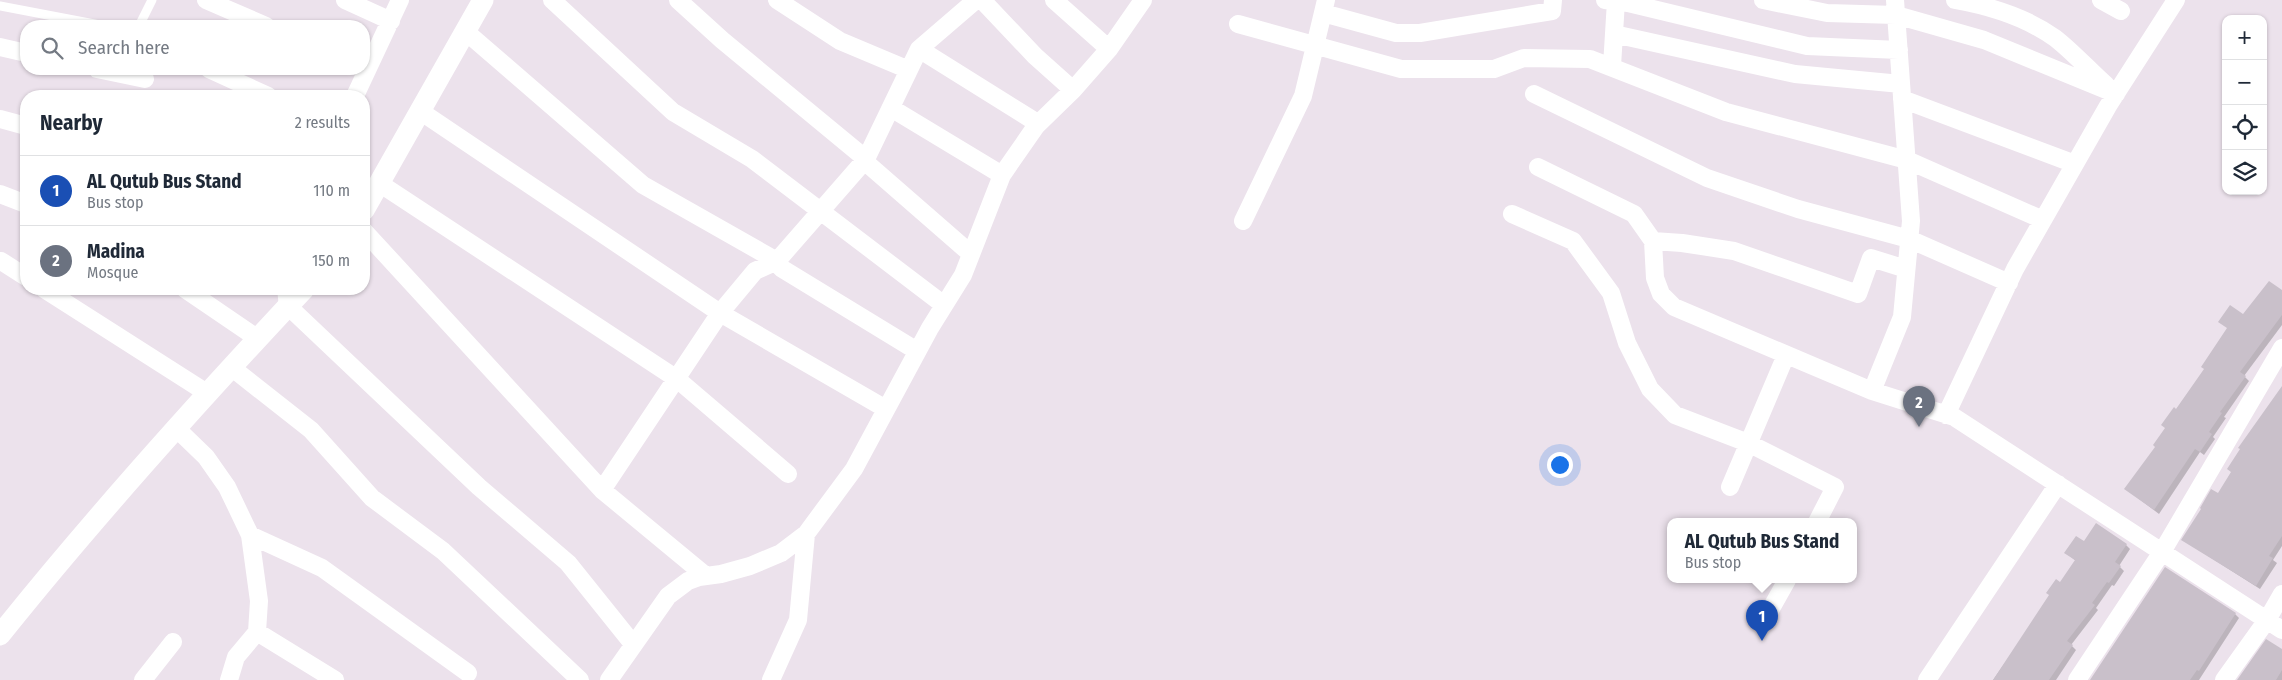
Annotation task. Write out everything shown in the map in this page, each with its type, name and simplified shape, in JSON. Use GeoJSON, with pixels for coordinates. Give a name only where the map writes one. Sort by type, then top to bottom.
{"type":"FeatureCollection","features":[{"type":"Feature","properties":{"kind":"street"},"geometry":{"type":"LineString","coordinates":[[206,0],[252,20]]}},
{"type":"Feature","properties":{"kind":"street"},"geometry":{"type":"LineString","coordinates":[[345,0],[391,21]]}},
{"type":"Feature","properties":{"kind":"street"},"geometry":{"type":"LineString","coordinates":[[370,62],[400,0]]}},
{"type":"Feature","properties":{"kind":"street"},"geometry":{"type":"LineString","coordinates":[[370,199],[483,0]]}},
{"type":"Feature","properties":{"kind":"street"},"geometry":{"type":"LineString","coordinates":[[552,0],[673,112],[752,159],[819,212],[944,305]]}},
{"type":"Feature","properties":{"kind":"street"},"geometry":{"type":"LineString","coordinates":[[678,0],[722,40],[868,162],[971,254]]}},
{"type":"Feature","properties":{"kind":"street"},"geometry":{"type":"LineString","coordinates":[[777,0],[840,41],[909,70]]}},
{"type":"Feature","properties":{"kind":"street"},"geometry":{"type":"LineString","coordinates":[[602,490],[720,313],[755,271],[779,265],[819,212],[868,162],[919,49],[976,0]]}},
{"type":"Feature","properties":{"kind":"street"},"geometry":{"type":"LineString","coordinates":[[982,0],[1035,56],[1073,90]]}},
{"type":"Feature","properties":{"kind":"street"},"geometry":{"type":"LineString","coordinates":[[1054,0],[1109,49]]}},
{"type":"Feature","properties":{"kind":"street"},"geometry":{"type":"LineString","coordinates":[[609,680],[668,596],[688,582],[750,566],[781,553],[806,534],[854,469],[917,351],[963,275],[1002,175],[1036,126],[1073,90],[1109,49],[1143,0]]}},
{"type":"Feature","properties":{"kind":"street"},"geometry":{"type":"LineString","coordinates":[[1243,221],[1303,96],[1324,7],[1396,33],[1420,33],[1552,11],[1553,0]]}},
{"type":"Feature","properties":{"kind":"street"},"geometry":{"type":"LineString","coordinates":[[1763,0],[1827,13],[1896,7],[1984,40],[2116,94]]}},
{"type":"Feature","properties":{"kind":"street"},"geometry":{"type":"LineString","coordinates":[[1956,0],[1977,4],[2034,25],[2055,39],[2116,94]]}},
{"type":"Feature","properties":{"kind":"street"},"geometry":{"type":"LineString","coordinates":[[2101,0],[2121,11]]}},
{"type":"Feature","properties":{"kind":"street"},"geometry":{"type":"LineString","coordinates":[[1946,415],[2009,282],[2043,220],[2116,94],[2176,0]]}},
{"type":"Feature","properties":{"kind":"street"},"geometry":{"type":"LineString","coordinates":[[1612,66],[1614,34],[1611,1],[1807,46],[1898,50]]}},
{"type":"Feature","properties":{"kind":"street"},"geometry":{"type":"LineString","coordinates":[[1872,391],[1902,317],[1911,222],[1896,7]]}},
{"type":"Feature","properties":{"kind":"street"},"geometry":{"type":"LineString","coordinates":[[1238,24],[1315,47],[1401,69],[1494,69],[1524,58],[1572,57],[1590,59],[1726,112],[1906,160],[2043,220]]}},
{"type":"Feature","properties":{"kind":"street"},"geometry":{"type":"LineString","coordinates":[[465,31],[643,185],[779,265],[917,351]]}},
{"type":"Feature","properties":{"kind":"street"},"geometry":{"type":"LineString","coordinates":[[1614,34],[1795,74],[1901,91],[2075,164]]}},
{"type":"Feature","properties":{"kind":"street"},"geometry":{"type":"LineString","coordinates":[[0,48],[20,52]]}},
{"type":"Feature","properties":{"kind":"street"},"geometry":{"type":"LineString","coordinates":[[919,49],[1031,119],[1036,126]]}},
{"type":"Feature","properties":{"kind":"street"},"geometry":{"type":"LineString","coordinates":[[126,75],[145,79]]}},
{"type":"Feature","properties":{"kind":"street"},"geometry":{"type":"LineString","coordinates":[[222,75],[255,90]]}},
{"type":"Feature","properties":{"kind":"street"},"geometry":{"type":"LineString","coordinates":[[358,90],[364,75]]}},
{"type":"Feature","properties":{"kind":"street"},"geometry":{"type":"LineString","coordinates":[[1534,94],[1708,178],[1798,209],[1909,239],[2009,282]]}},
{"type":"Feature","properties":{"kind":"street"},"geometry":{"type":"LineString","coordinates":[[891,108],[1002,175]]}},
{"type":"Feature","properties":{"kind":"street"},"geometry":{"type":"LineString","coordinates":[[420,111],[720,313],[886,409]]}},
{"type":"Feature","properties":{"kind":"street"},"geometry":{"type":"LineString","coordinates":[[0,119],[20,124]]}},
{"type":"Feature","properties":{"kind":"street"},"geometry":{"type":"LineString","coordinates":[[1538,167],[1634,214],[1653,241],[1655,278],[1661,294],[1674,307],[1872,391],[1954,417],[2282,630]]}},
{"type":"Feature","properties":{"kind":"street"},"geometry":{"type":"LineString","coordinates":[[379,182],[677,379],[788,474]]}},
{"type":"Feature","properties":{"kind":"street"},"geometry":{"type":"LineString","coordinates":[[0,194],[20,202]]}},
{"type":"Feature","properties":{"kind":"street"},"geometry":{"type":"LineString","coordinates":[[1512,214],[1573,241],[1611,293],[1626,343],[1650,389],[1675,415],[1748,443],[1835,487],[1818,518]]}},
{"type":"Feature","properties":{"kind":"street"},"geometry":{"type":"LineString","coordinates":[[370,238],[602,490],[706,576]]}},
{"type":"Feature","properties":{"kind":"street"},"geometry":{"type":"LineString","coordinates":[[1653,241],[1682,243],[1734,251],[1858,294],[1871,258],[1906,269]]}},
{"type":"Feature","properties":{"kind":"street"},"geometry":{"type":"LineString","coordinates":[[1,261],[20,273]]}},
{"type":"Feature","properties":{"kind":"street"},"geometry":{"type":"LineString","coordinates":[[53,295],[207,393]]}},
{"type":"Feature","properties":{"kind":"street"},"geometry":{"type":"LineString","coordinates":[[193,295],[257,338]]}},
{"type":"Feature","properties":{"kind":"street"},"geometry":{"type":"LineString","coordinates":[[0,635],[64,554],[257,338],[287,297],[479,487],[568,563],[633,644]]}},
{"type":"Feature","properties":{"kind":"street"},"geometry":{"type":"LineString","coordinates":[[2077,680],[2162,552],[2282,348]]}},
{"type":"Feature","properties":{"kind":"street"},"geometry":{"type":"LineString","coordinates":[[1730,487],[1786,355]]}},
{"type":"Feature","properties":{"kind":"street"},"geometry":{"type":"LineString","coordinates":[[231,367],[311,430],[372,498],[443,551],[580,680]]}},
{"type":"Feature","properties":{"kind":"street"},"geometry":{"type":"LineString","coordinates":[[176,428],[206,457],[227,487],[250,535],[259,601],[257,632],[236,657],[229,680]]}},
{"type":"Feature","properties":{"kind":"street"},"geometry":{"type":"LineString","coordinates":[[1926,680],[2058,484]]}},
{"type":"Feature","properties":{"kind":"street"},"geometry":{"type":"LineString","coordinates":[[771,680],[798,620],[806,534]]}},
{"type":"Feature","properties":{"kind":"street"},"geometry":{"type":"LineString","coordinates":[[250,535],[322,568],[468,673]]}},
{"type":"Feature","properties":{"kind":"street"},"geometry":{"type":"LineString","coordinates":[[1768,614],[1784,583]]}},
{"type":"Feature","properties":{"kind":"street"},"geometry":{"type":"LineString","coordinates":[[2224,680],[2267,620],[2282,594]]}},
{"type":"Feature","properties":{"kind":"street"},"geometry":{"type":"LineString","coordinates":[[257,632],[335,680]]}},
{"type":"Feature","properties":{"kind":"street"},"geometry":{"type":"LineString","coordinates":[[143,680],[173,642]]}},
{"type":"Feature","properties":{"kind":"lane"},"geometry":{"type":"LineString","coordinates":[[142,20],[152,0]]}},
{"type":"Feature","properties":{"kind":"lane"},"geometry":{"type":"LineString","coordinates":[[0,6],[74,20]]}},
{"type":"Feature","properties":{"kind":"building"},"geometry":{"type":"Polygon","coordinates":[[[2269,281],[2282,290],[2282,315],[2240,372],[2246,376],[2220,412],[2222,413],[2209,432],[2212,434],[2200,452],[2195,449],[2154,510],[2124,489],[2155,447],[2153,445],[2165,428],[2161,425],[2174,407],[2176,409],[2204,369],[2201,367],[2227,328],[2218,322],[2230,305],[2243,314],[2269,281]]]}},
{"type":"Feature","properties":{"kind":"building"},"geometry":{"type":"Polygon","coordinates":[[[2282,386],[2282,536],[2269,556],[2273,558],[2256,586],[2181,540],[2201,509],[2211,489],[2218,493],[2231,472],[2227,469],[2240,449],[2238,448],[2282,386]]]}},
{"type":"Feature","properties":{"kind":"building"},"geometry":{"type":"Polygon","coordinates":[[[2096,523],[2127,544],[2115,562],[2121,566],[2109,583],[2107,582],[2092,603],[2095,605],[2067,641],[2073,645],[2049,680],[1993,680],[2049,595],[2046,593],[2056,579],[2060,582],[2075,560],[2064,553],[2076,536],[2084,541],[2096,523]]]}},
{"type":"Feature","properties":{"kind":"building"},"geometry":{"type":"Polygon","coordinates":[[[2165,567],[2236,613],[2199,671],[2197,670],[2190,680],[2090,680],[2165,567]]]}},
{"type":"Feature","properties":{"kind":"building"},"geometry":{"type":"Polygon","coordinates":[[[2266,639],[2282,649],[2282,670],[2276,680],[2237,680],[2266,639]]]}},
{"type":"Feature","properties":{"kind":"place","name":"Madina"},"geometry":{"type":"Point","coordinates":[1919,427]}},
{"type":"Feature","properties":{"kind":"place","name":"AL Qutub Bus Stand"},"geometry":{"type":"Point","coordinates":[1762,641]}}]}
